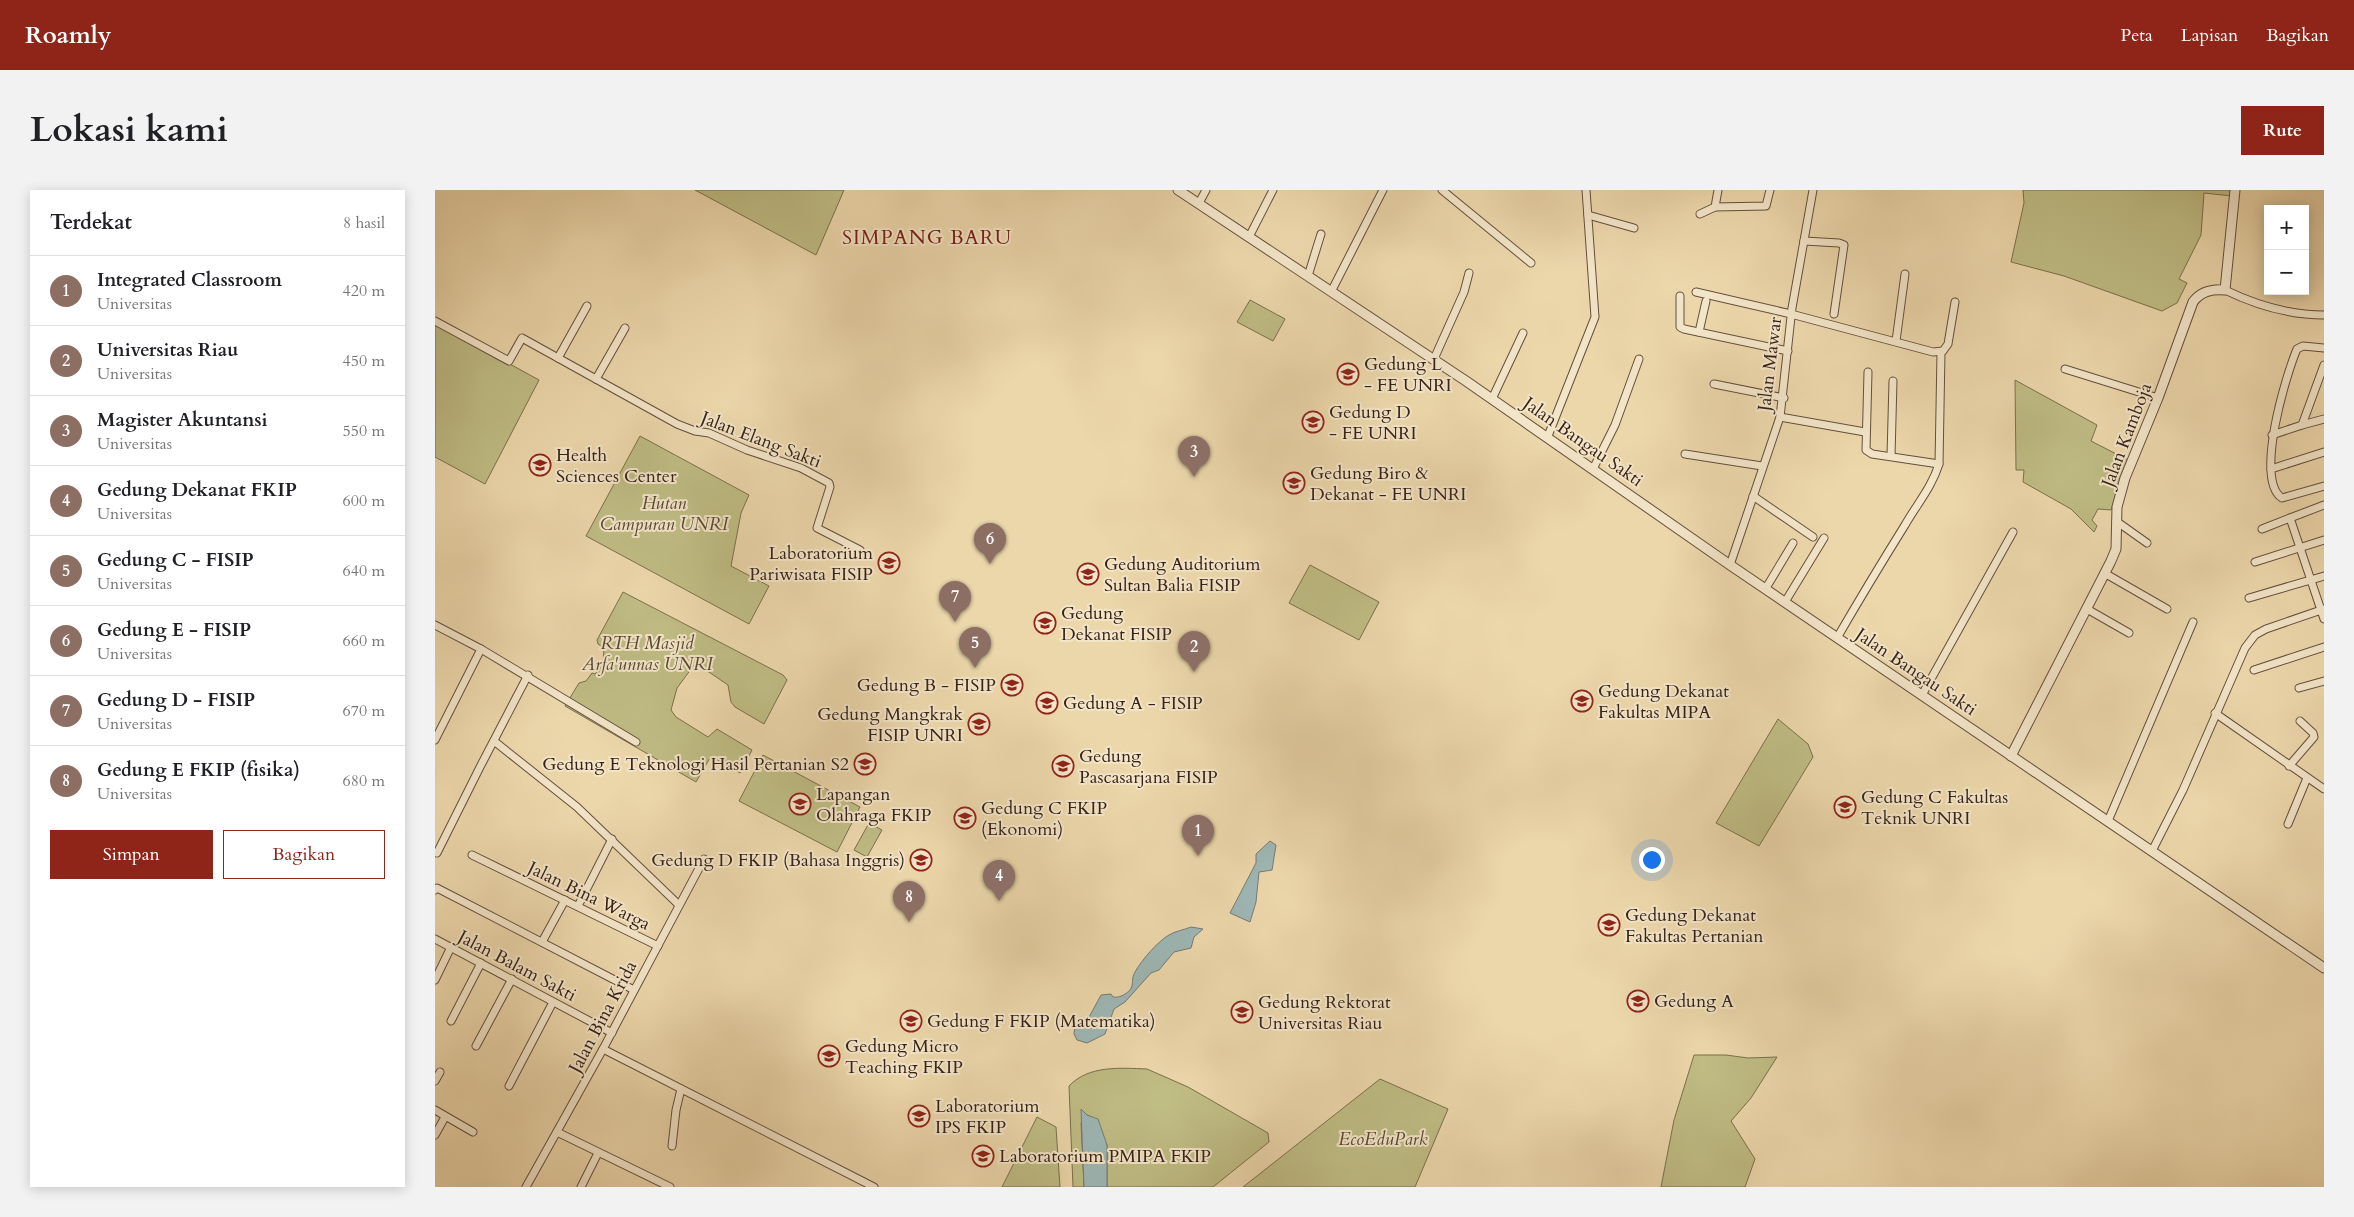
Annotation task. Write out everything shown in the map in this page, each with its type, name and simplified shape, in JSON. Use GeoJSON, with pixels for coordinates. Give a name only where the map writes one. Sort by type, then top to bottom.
{"type":"FeatureCollection","features":[{"type":"Feature","properties":{"kind":"street","name":"Jalan Bangau Sakti"},"geometry":{"type":"LineString","coordinates":[[1178,190],[1548,436],[1730,565],[2324,968]]}},
{"type":"Feature","properties":{"kind":"street"},"geometry":{"type":"LineString","coordinates":[[1199,203],[1206,190]]}},
{"type":"Feature","properties":{"kind":"street"},"geometry":{"type":"LineString","coordinates":[[1249,237],[1273,190]]}},
{"type":"Feature","properties":{"kind":"street"},"geometry":{"type":"LineString","coordinates":[[1331,292],[1383,190]]}},
{"type":"Feature","properties":{"kind":"street"},"geometry":{"type":"LineString","coordinates":[[1442,190],[1531,264]]}},
{"type":"Feature","properties":{"kind":"street"},"geometry":{"type":"LineString","coordinates":[[1548,436],[1595,317],[1586,190]]}},
{"type":"Feature","properties":{"kind":"street"},"geometry":{"type":"LineString","coordinates":[[1715,206],[1718,190]]}},
{"type":"Feature","properties":{"kind":"street"},"geometry":{"type":"LineString","coordinates":[[1700,214],[1715,206],[1766,206],[1770,190]]}},
{"type":"Feature","properties":{"kind":"street","name":"Jalan Mawar"},"geometry":{"type":"LineString","coordinates":[[1730,565],[1780,417],[1784,398],[1791,314],[1813,190]]}},
{"type":"Feature","properties":{"kind":"street"},"geometry":{"type":"LineString","coordinates":[[2235,190],[2225,290],[2243,298],[2288,312],[2303,315],[2324,315]]}},
{"type":"Feature","properties":{"kind":"street"},"geometry":{"type":"LineString","coordinates":[[1588,215],[1634,228]]}},
{"type":"Feature","properties":{"kind":"street"},"geometry":{"type":"LineString","coordinates":[[1308,276],[1321,234]]}},
{"type":"Feature","properties":{"kind":"street"},"geometry":{"type":"LineString","coordinates":[[1804,241],[1844,245],[1835,314]]}},
{"type":"Feature","properties":{"kind":"street"},"geometry":{"type":"LineString","coordinates":[[1434,359],[1464,292],[1469,273]]}},
{"type":"Feature","properties":{"kind":"street"},"geometry":{"type":"LineString","coordinates":[[1896,341],[1905,274]]}},
{"type":"Feature","properties":{"kind":"street","name":"Jalan Kamboja"},"geometry":{"type":"LineString","coordinates":[[2011,756],[2106,574],[2116,549],[2116,521],[2125,478],[2158,398],[2193,302],[2201,293],[2225,290]]}},
{"type":"Feature","properties":{"kind":"street"},"geometry":{"type":"LineString","coordinates":[[1696,292],[1791,314],[1933,352],[1941,352]]}},
{"type":"Feature","properties":{"kind":"street"},"geometry":{"type":"LineString","coordinates":[[1680,296],[1680,327],[1788,351]]}},
{"type":"Feature","properties":{"kind":"street"},"geometry":{"type":"LineString","coordinates":[[1699,332],[1706,301]]}},
{"type":"Feature","properties":{"kind":"street"},"geometry":{"type":"LineString","coordinates":[[1837,638],[1908,520],[1922,501],[1937,473],[1939,464],[1941,352],[1949,344],[1955,302]]}},
{"type":"Feature","properties":{"kind":"street"},"geometry":{"type":"LineString","coordinates":[[558,358],[587,306]]}},
{"type":"Feature","properties":{"kind":"street"},"geometry":{"type":"LineString","coordinates":[[435,321],[509,361],[521,338],[596,379],[625,328]]}},
{"type":"Feature","properties":{"kind":"street"},"geometry":{"type":"LineString","coordinates":[[1492,399],[1523,333]]}},
{"type":"Feature","properties":{"kind":"street"},"geometry":{"type":"LineString","coordinates":[[2324,348],[2303,346],[2297,349],[2272,434],[2271,469],[2276,489],[2282,498],[2324,486]]}},
{"type":"Feature","properties":{"kind":"street"},"geometry":{"type":"LineString","coordinates":[[1593,469],[1615,425],[1639,359]]}},
{"type":"Feature","properties":{"kind":"street"},"geometry":{"type":"LineString","coordinates":[[2302,425],[2324,365]]}},
{"type":"Feature","properties":{"kind":"street"},"geometry":{"type":"LineString","coordinates":[[2065,369],[2158,398]]}},
{"type":"Feature","properties":{"kind":"street"},"geometry":{"type":"LineString","coordinates":[[1868,372],[1864,444],[1867,452],[1939,464]]}},
{"type":"Feature","properties":{"kind":"street","name":"Jalan Elang Sakti"},"geometry":{"type":"LineString","coordinates":[[596,379],[677,424],[695,431],[709,433],[747,450],[801,468],[829,483],[830,487],[817,528],[860,550]]}},
{"type":"Feature","properties":{"kind":"street"},"geometry":{"type":"LineString","coordinates":[[1891,456],[1893,381]]}},
{"type":"Feature","properties":{"kind":"street"},"geometry":{"type":"LineString","coordinates":[[1714,384],[1784,398]]}},
{"type":"Feature","properties":{"kind":"street"},"geometry":{"type":"LineString","coordinates":[[2315,387],[2324,385]]}},
{"type":"Feature","properties":{"kind":"street"},"geometry":{"type":"LineString","coordinates":[[1780,417],[1865,432]]}},
{"type":"Feature","properties":{"kind":"street"},"geometry":{"type":"LineString","coordinates":[[2272,434],[2324,419]]}},
{"type":"Feature","properties":{"kind":"street"},"geometry":{"type":"LineString","coordinates":[[2271,469],[2324,452]]}},
{"type":"Feature","properties":{"kind":"street"},"geometry":{"type":"LineString","coordinates":[[1685,454],[1762,466]]}},
{"type":"Feature","properties":{"kind":"street"},"geometry":{"type":"LineString","coordinates":[[1753,496],[1813,537]]}},
{"type":"Feature","properties":{"kind":"street"},"geometry":{"type":"LineString","coordinates":[[2262,528],[2324,505]]}},
{"type":"Feature","properties":{"kind":"street"},"geometry":{"type":"LineString","coordinates":[[2290,518],[2310,580],[2323,610],[2324,619]]}},
{"type":"Feature","properties":{"kind":"street"},"geometry":{"type":"LineString","coordinates":[[2116,521],[2147,543]]}},
{"type":"Feature","properties":{"kind":"street"},"geometry":{"type":"LineString","coordinates":[[1922,695],[2013,532]]}},
{"type":"Feature","properties":{"kind":"street"},"geometry":{"type":"LineString","coordinates":[[1785,602],[1824,538]]}},
{"type":"Feature","properties":{"kind":"street"},"geometry":{"type":"LineString","coordinates":[[2255,562],[2324,540]]}},
{"type":"Feature","properties":{"kind":"street"},"geometry":{"type":"LineString","coordinates":[[1766,588],[1793,543]]}},
{"type":"Feature","properties":{"kind":"street"},"geometry":{"type":"LineString","coordinates":[[2106,574],[2167,609]]}},
{"type":"Feature","properties":{"kind":"street"},"geometry":{"type":"LineString","coordinates":[[2249,598],[2324,576]]}},
{"type":"Feature","properties":{"kind":"street"},"geometry":{"type":"LineString","coordinates":[[2087,610],[2129,632]]}},
{"type":"Feature","properties":{"kind":"street"},"geometry":{"type":"LineString","coordinates":[[2152,851],[2183,790],[2245,648],[2255,635],[2293,619],[2323,610]]}},
{"type":"Feature","properties":{"kind":"street"},"geometry":{"type":"LineString","coordinates":[[2108,821],[2193,622]]}},
{"type":"Feature","properties":{"kind":"street"},"geometry":{"type":"LineString","coordinates":[[435,625],[528,676],[636,742]]}},
{"type":"Feature","properties":{"kind":"street"},"geometry":{"type":"LineString","coordinates":[[2254,670],[2324,647]]}},
{"type":"Feature","properties":{"kind":"street"},"geometry":{"type":"LineString","coordinates":[[435,740],[481,649]]}},
{"type":"Feature","properties":{"kind":"street"},"geometry":{"type":"LineString","coordinates":[[437,854],[493,741],[528,676]]}},
{"type":"Feature","properties":{"kind":"street"},"geometry":{"type":"LineString","coordinates":[[2299,688],[2324,681]]}},
{"type":"Feature","properties":{"kind":"street"},"geometry":{"type":"LineString","coordinates":[[2215,713],[2324,789]]}},
{"type":"Feature","properties":{"kind":"street"},"geometry":{"type":"LineString","coordinates":[[2289,766],[2314,737],[2313,733],[2300,721]]}},
{"type":"Feature","properties":{"kind":"street"},"geometry":{"type":"LineString","coordinates":[[493,741],[577,807],[679,905]]}},
{"type":"Feature","properties":{"kind":"street"},"geometry":{"type":"LineString","coordinates":[[2288,824],[2307,778]]}},
{"type":"Feature","properties":{"kind":"street"},"geometry":{"type":"LineString","coordinates":[[578,906],[612,839]]}},
{"type":"Feature","properties":{"kind":"street","name":"Jalan Bina Warga"},"geometry":{"type":"LineString","coordinates":[[472,855],[658,946]]}},
{"type":"Feature","properties":{"kind":"street","name":"Jalan Bina Krida"},"geometry":{"type":"LineString","coordinates":[[527,1187],[704,859]]}},
{"type":"Feature","properties":{"kind":"street"},"geometry":{"type":"LineString","coordinates":[[435,890],[437,888],[634,990]]}},
{"type":"Feature","properties":{"kind":"street"},"geometry":{"type":"LineString","coordinates":[[542,942],[565,900]]}},
{"type":"Feature","properties":{"kind":"street","name":"Jalan Balam Sakti"},"geometry":{"type":"LineString","coordinates":[[435,939],[611,1033]]}},
{"type":"Feature","properties":{"kind":"street"},"geometry":{"type":"LineString","coordinates":[[435,980],[451,948]]}},
{"type":"Feature","properties":{"kind":"street"},"geometry":{"type":"LineString","coordinates":[[451,1021],[481,963]]}},
{"type":"Feature","properties":{"kind":"street"},"geometry":{"type":"LineString","coordinates":[[476,1046],[512,979]]}},
{"type":"Feature","properties":{"kind":"street"},"geometry":{"type":"LineString","coordinates":[[509,1086],[553,1002]]}},
{"type":"Feature","properties":{"kind":"street"},"geometry":{"type":"LineString","coordinates":[[603,1049],[874,1187]]}},
{"type":"Feature","properties":{"kind":"street"},"geometry":{"type":"LineString","coordinates":[[435,1081],[440,1072]]}},
{"type":"Feature","properties":{"kind":"street"},"geometry":{"type":"LineString","coordinates":[[672,1146],[676,1110],[681,1089]]}},
{"type":"Feature","properties":{"kind":"street"},"geometry":{"type":"LineString","coordinates":[[435,1110],[473,1132]]}},
{"type":"Feature","properties":{"kind":"street"},"geometry":{"type":"LineString","coordinates":[[435,1136],[445,1117]]}},
{"type":"Feature","properties":{"kind":"street"},"geometry":{"type":"LineString","coordinates":[[557,1132],[670,1187]]}},
{"type":"Feature","properties":{"kind":"street"},"geometry":{"type":"LineString","coordinates":[[581,1187],[598,1153]]}},
{"type":"Feature","properties":{"kind":"green space"},"geometry":{"type":"Polygon","coordinates":[[[695,190],[844,190],[816,255],[695,190]]]}},
{"type":"Feature","properties":{"kind":"green space"},"geometry":{"type":"Polygon","coordinates":[[[2023,190],[2232,190],[2232,196],[2204,193],[2201,235],[2179,279],[2187,283],[2177,303],[2162,311],[2064,276],[2011,262],[2024,203],[2023,190]]]}},
{"type":"Feature","properties":{"kind":"green space"},"geometry":{"type":"Polygon","coordinates":[[[1250,300],[1285,319],[1273,341],[1237,322],[1250,300]]]}},
{"type":"Feature","properties":{"kind":"green space"},"geometry":{"type":"Polygon","coordinates":[[[435,323],[539,380],[485,484],[435,457],[435,323]]]}},
{"type":"Feature","properties":{"kind":"green space"},"geometry":{"type":"Polygon","coordinates":[[[2015,380],[2097,425],[2091,441],[2128,460],[2111,510],[2098,509],[2092,520],[2097,526],[2094,532],[2071,509],[2023,482],[2024,470],[2016,470],[2015,380]]]}},
{"type":"Feature","properties":{"kind":"green space","name":"Hutan Campuran UNRI"},"geometry":{"type":"Polygon","coordinates":[[[640,436],[749,495],[741,513],[731,566],[769,586],[749,624],[586,536],[640,436]]]}},
{"type":"Feature","properties":{"kind":"green space"},"geometry":{"type":"Polygon","coordinates":[[[1310,565],[1379,602],[1359,640],[1289,603],[1310,565]]]}},
{"type":"Feature","properties":{"kind":"green space","name":"RTH Masjid Arfa'unnas UNRI"},"geometry":{"type":"Polygon","coordinates":[[[623,592],[783,675],[787,680],[764,724],[735,707],[731,702],[728,685],[703,668],[694,665],[677,688],[671,710],[676,717],[708,737],[717,729],[752,750],[740,773],[711,756],[696,782],[565,706],[579,683],[586,681],[592,673],[595,674],[603,665],[604,648],[598,644],[597,640],[623,592]]]}},
{"type":"Feature","properties":{"kind":"green space"},"geometry":{"type":"Polygon","coordinates":[[[1778,719],[1808,744],[1813,757],[1759,846],[1716,823],[1778,719]]]}},
{"type":"Feature","properties":{"kind":"green space","name":"Lapangan Olahraga FKIP"},"geometry":{"type":"Polygon","coordinates":[[[763,755],[860,807],[837,852],[739,801],[763,755]]]}},
{"type":"Feature","properties":{"kind":"green space"},"geometry":{"type":"Polygon","coordinates":[[[869,823],[882,830],[867,857],[854,850],[869,823]]]}},
{"type":"Feature","properties":{"kind":"green space"},"geometry":{"type":"Polygon","coordinates":[[[1694,1055],[1726,1055],[1748,1058],[1777,1057],[1751,1098],[1731,1121],[1755,1159],[1745,1187],[1661,1187],[1674,1120],[1694,1055]]]}},
{"type":"Feature","properties":{"kind":"green space"},"geometry":{"type":"Polygon","coordinates":[[[1116,1068],[1147,1069],[1188,1087],[1268,1133],[1269,1142],[1213,1187],[1107,1187],[1107,1145],[1093,1118],[1087,1115],[1081,1123],[1084,1187],[1073,1187],[1069,1086],[1077,1079],[1095,1071],[1116,1068]]]}},
{"type":"Feature","properties":{"kind":"green space","name":"EcoEduPark"},"geometry":{"type":"Polygon","coordinates":[[[1380,1079],[1448,1109],[1415,1187],[1243,1187],[1380,1079]]]}},
{"type":"Feature","properties":{"kind":"green space"},"geometry":{"type":"Polygon","coordinates":[[[1037,1117],[1056,1127],[1060,1187],[1002,1187],[1037,1117]]]}},
{"type":"Feature","properties":{"kind":"water"},"geometry":{"type":"Polygon","coordinates":[[[1270,841],[1276,845],[1272,870],[1259,872],[1256,902],[1250,922],[1230,913],[1256,863],[1256,854],[1270,841]]]}},
{"type":"Feature","properties":{"kind":"water"},"geometry":{"type":"Polygon","coordinates":[[[1191,927],[1203,929],[1194,937],[1191,948],[1174,952],[1159,970],[1151,973],[1125,1002],[1114,1009],[1105,1034],[1087,1043],[1077,1040],[1074,1034],[1075,1024],[1088,1019],[1101,995],[1111,994],[1113,997],[1120,997],[1130,990],[1134,974],[1155,946],[1171,934],[1191,927]]]}},
{"type":"Feature","properties":{"kind":"water"},"geometry":{"type":"Polygon","coordinates":[[[1081,1109],[1087,1115],[1098,1119],[1107,1145],[1107,1187],[1084,1187],[1081,1109]]]}},
{"type":"Feature","properties":{"kind":"place","name":"Gedung L - FE UNRI"},"geometry":{"type":"Point","coordinates":[1348,374]}},
{"type":"Feature","properties":{"kind":"place","name":"Gedung D - FE UNRI"},"geometry":{"type":"Point","coordinates":[1313,422]}},
{"type":"Feature","properties":{"kind":"place","name":"Health Sciences Center"},"geometry":{"type":"Point","coordinates":[540,465]}},
{"type":"Feature","properties":{"kind":"place","name":"Magister Akuntansi"},"geometry":{"type":"Point","coordinates":[1194,477]}},
{"type":"Feature","properties":{"kind":"place","name":"Gedung Biro & Dekanat - FE UNRI"},"geometry":{"type":"Point","coordinates":[1294,483]}},
{"type":"Feature","properties":{"kind":"place","name":"Laboratorium Pariwisata FISIP"},"geometry":{"type":"Point","coordinates":[889,563]}},
{"type":"Feature","properties":{"kind":"place","name":"Gedung E - FISIP"},"geometry":{"type":"Point","coordinates":[990,564]}},
{"type":"Feature","properties":{"kind":"place","name":"Gedung Auditorium Sultan Balia FISIP"},"geometry":{"type":"Point","coordinates":[1088,574]}},
{"type":"Feature","properties":{"kind":"place","name":"Gedung D - FISIP"},"geometry":{"type":"Point","coordinates":[955,622]}},
{"type":"Feature","properties":{"kind":"place","name":"Gedung Dekanat FISIP"},"geometry":{"type":"Point","coordinates":[1045,623]}},
{"type":"Feature","properties":{"kind":"place","name":"Gedung C - FISIP"},"geometry":{"type":"Point","coordinates":[975,668]}},
{"type":"Feature","properties":{"kind":"place","name":"Universitas Riau"},"geometry":{"type":"Point","coordinates":[1194,672]}},
{"type":"Feature","properties":{"kind":"place","name":"Gedung B - FISIP"},"geometry":{"type":"Point","coordinates":[1012,685]}},
{"type":"Feature","properties":{"kind":"place","name":"Gedung Dekanat Fakultas MIPA"},"geometry":{"type":"Point","coordinates":[1582,701]}},
{"type":"Feature","properties":{"kind":"place","name":"Gedung A - FISIP"},"geometry":{"type":"Point","coordinates":[1047,703]}},
{"type":"Feature","properties":{"kind":"place","name":"Gedung Mangkrak FISIP UNRI"},"geometry":{"type":"Point","coordinates":[979,724]}},
{"type":"Feature","properties":{"kind":"place","name":"Gedung E Teknologi Hasil Pertanian S2"},"geometry":{"type":"Point","coordinates":[865,764]}},
{"type":"Feature","properties":{"kind":"place","name":"Gedung Pascasarjana FISIP"},"geometry":{"type":"Point","coordinates":[1063,766]}},
{"type":"Feature","properties":{"kind":"place","name":"Lapangan Olahraga FKIP"},"geometry":{"type":"Point","coordinates":[800,804]}},
{"type":"Feature","properties":{"kind":"place","name":"Gedung C Fakultas Teknik UNRI"},"geometry":{"type":"Point","coordinates":[1845,807]}},
{"type":"Feature","properties":{"kind":"place","name":"Gedung C FKIP (Ekonomi)"},"geometry":{"type":"Point","coordinates":[965,818]}},
{"type":"Feature","properties":{"kind":"place","name":"Integrated Classroom"},"geometry":{"type":"Point","coordinates":[1198,856]}},
{"type":"Feature","properties":{"kind":"place","name":"Gedung D FKIP (Bahasa Inggris)"},"geometry":{"type":"Point","coordinates":[921,860]}},
{"type":"Feature","properties":{"kind":"place","name":"Gedung Dekanat FKIP"},"geometry":{"type":"Point","coordinates":[999,901]}},
{"type":"Feature","properties":{"kind":"place","name":"Gedung E FKIP (fisika)"},"geometry":{"type":"Point","coordinates":[909,922]}},
{"type":"Feature","properties":{"kind":"place","name":"Gedung Dekanat Fakultas Pertanian"},"geometry":{"type":"Point","coordinates":[1609,925]}},
{"type":"Feature","properties":{"kind":"place","name":"Gedung A"},"geometry":{"type":"Point","coordinates":[1638,1001]}},
{"type":"Feature","properties":{"kind":"place","name":"Gedung Rektorat Universitas Riau"},"geometry":{"type":"Point","coordinates":[1242,1012]}},
{"type":"Feature","properties":{"kind":"place","name":"Gedung F FKIP (Matematika)"},"geometry":{"type":"Point","coordinates":[911,1021]}},
{"type":"Feature","properties":{"kind":"place","name":"Gedung Micro Teaching FKIP"},"geometry":{"type":"Point","coordinates":[829,1056]}},
{"type":"Feature","properties":{"kind":"place","name":"Laboratorium IPS FKIP"},"geometry":{"type":"Point","coordinates":[919,1116]}},
{"type":"Feature","properties":{"kind":"place","name":"Laboratorium PMIPA FKIP"},"geometry":{"type":"Point","coordinates":[983,1156]}},
{"type":"Feature","properties":{"kind":"district","name":"SIMPANG BARU"},"geometry":{"type":"Point","coordinates":[927,237]}}]}
